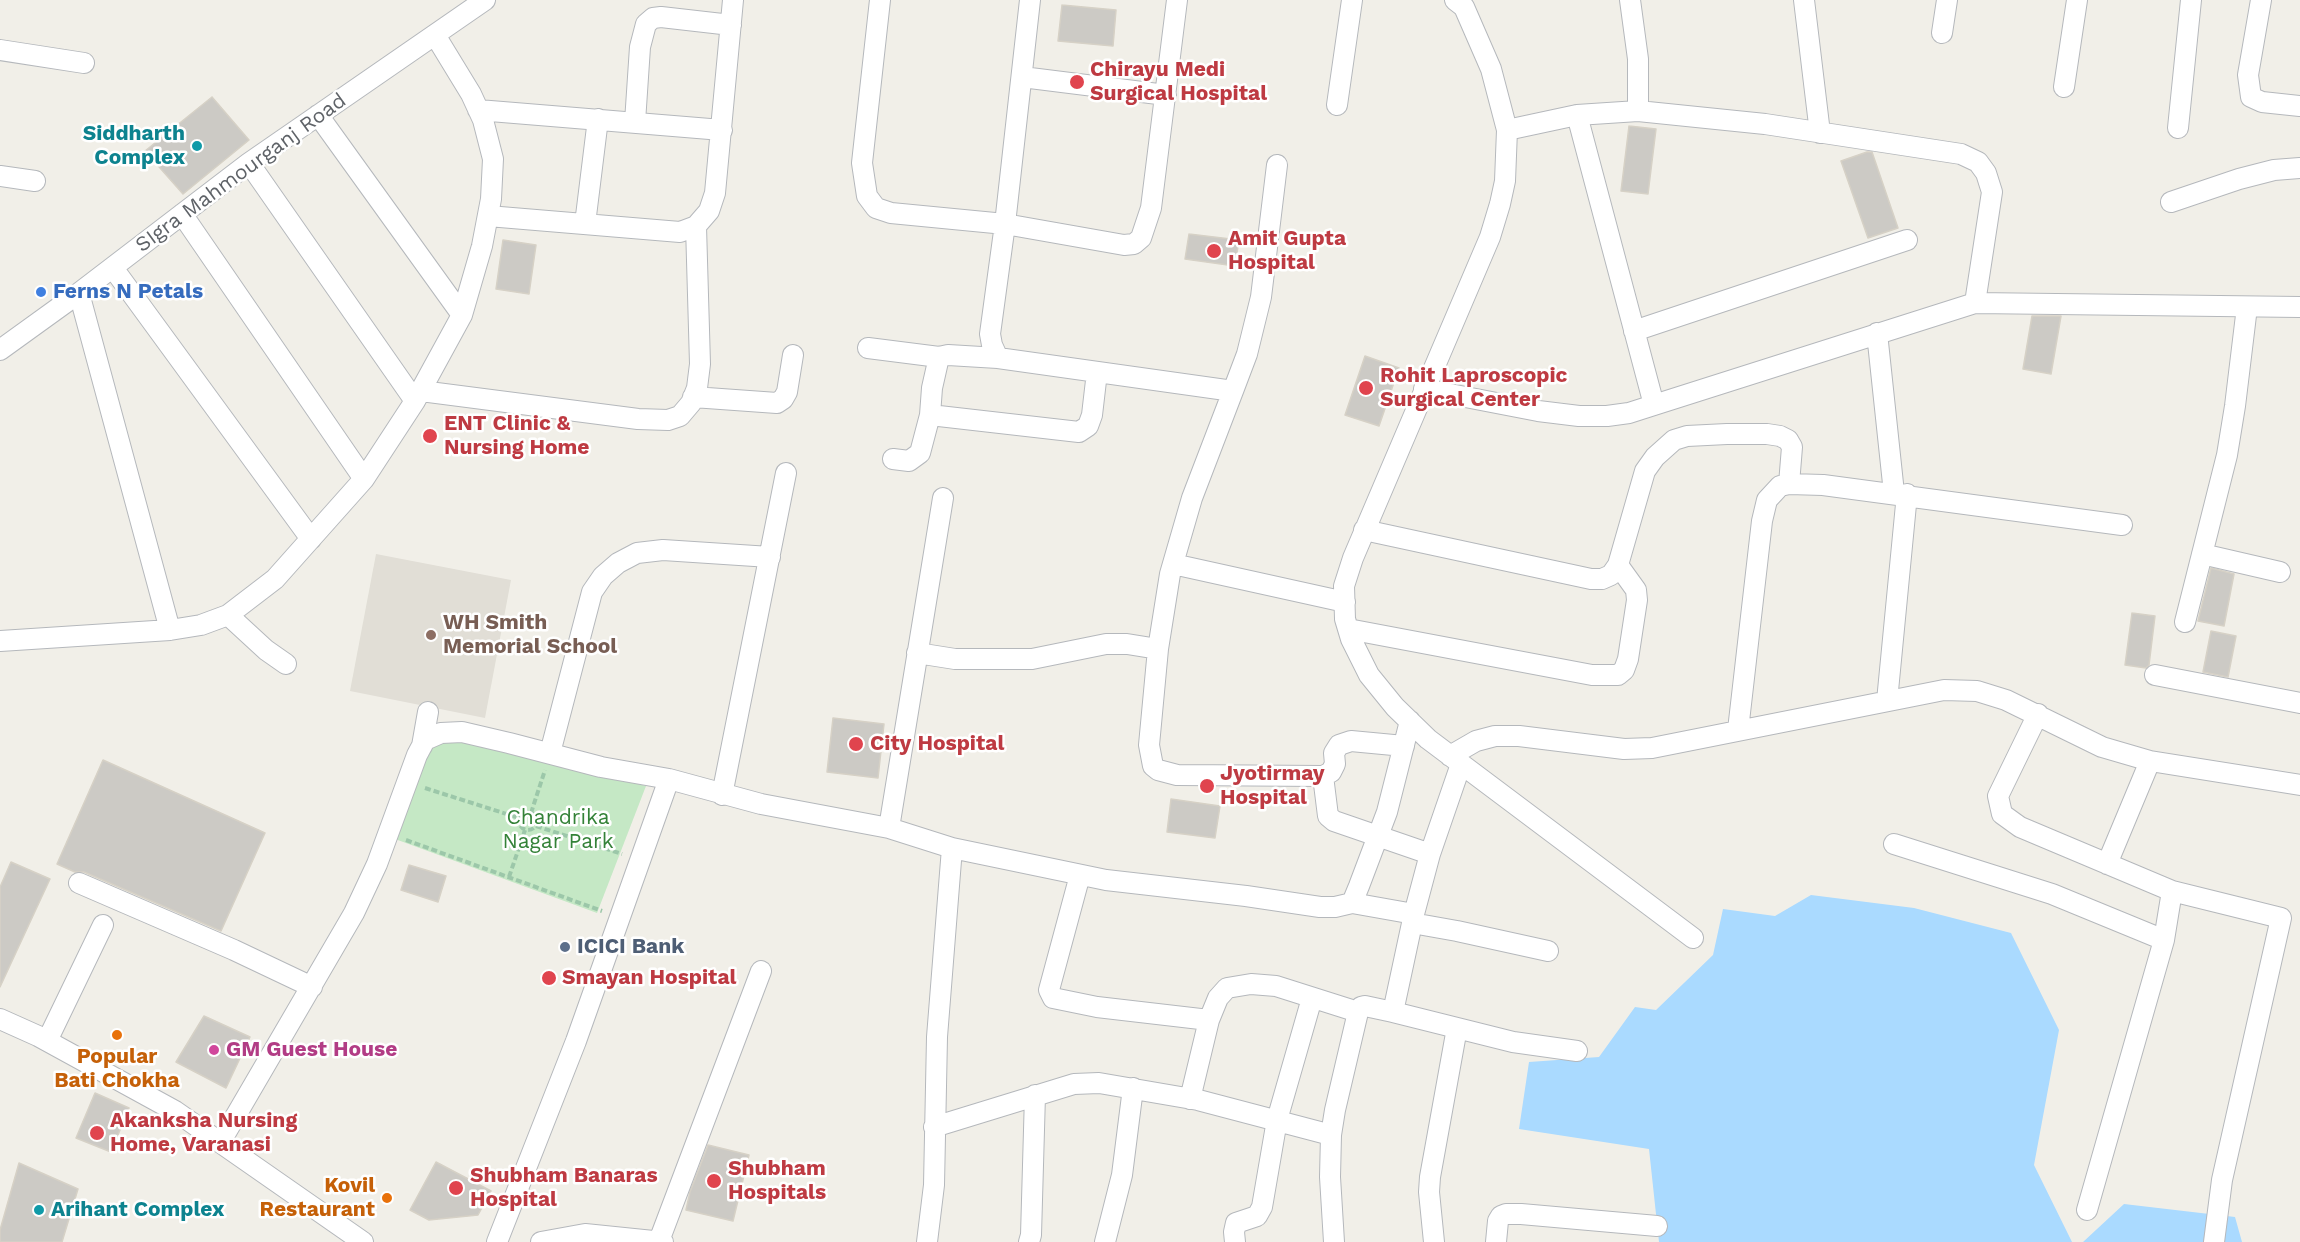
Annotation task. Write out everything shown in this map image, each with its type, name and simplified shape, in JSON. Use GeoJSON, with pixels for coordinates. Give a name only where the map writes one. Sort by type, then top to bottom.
{"type":"FeatureCollection","features":[{"type":"Feature","properties":{"kind":"street","name":"SIgra Mahmourganj Road"},"geometry":{"type":"LineString","coordinates":[[0,350],[79,293],[249,163],[485,0]]}},
{"type":"Feature","properties":{"kind":"street"},"geometry":{"type":"LineString","coordinates":[[488,216],[680,232],[696,226],[709,211],[715,193],[733,0]]}},
{"type":"Feature","properties":{"kind":"street"},"geometry":{"type":"LineString","coordinates":[[879,0],[862,163],[867,196],[876,208],[891,213],[1005,224],[1124,245],[1134,244],[1142,238],[1151,208],[1177,0]]}},
{"type":"Feature","properties":{"kind":"street"},"geometry":{"type":"LineString","coordinates":[[998,358],[990,334],[1005,224],[1030,0]]}},
{"type":"Feature","properties":{"kind":"street"},"geometry":{"type":"LineString","coordinates":[[1337,105],[1352,0]]}},
{"type":"Feature","properties":{"kind":"street"},"geometry":{"type":"LineString","coordinates":[[1455,0],[1464,7],[1491,69],[1507,130],[1505,181],[1490,237],[1364,530],[1344,586],[1348,629],[1369,675],[1428,740],[1693,938]]}},
{"type":"Feature","properties":{"kind":"street"},"geometry":{"type":"LineString","coordinates":[[1630,0],[1638,58],[1638,111]]}},
{"type":"Feature","properties":{"kind":"street"},"geometry":{"type":"LineString","coordinates":[[1804,0],[1820,133]]}},
{"type":"Feature","properties":{"kind":"street"},"geometry":{"type":"LineString","coordinates":[[1942,33],[1947,0]]}},
{"type":"Feature","properties":{"kind":"street"},"geometry":{"type":"LineString","coordinates":[[2064,87],[2077,0]]}},
{"type":"Feature","properties":{"kind":"street"},"geometry":{"type":"LineString","coordinates":[[2178,128],[2191,0]]}},
{"type":"Feature","properties":{"kind":"street"},"geometry":{"type":"LineString","coordinates":[[2261,0],[2248,75],[2252,97],[2262,102],[2300,106]]}},
{"type":"Feature","properties":{"kind":"street"},"geometry":{"type":"LineString","coordinates":[[635,122],[641,40],[646,24],[653,18],[661,17],[731,25]]}},
{"type":"Feature","properties":{"kind":"street"},"geometry":{"type":"LineString","coordinates":[[0,641],[170,630],[201,626],[228,615],[275,579],[364,479],[418,396],[462,315],[482,246],[491,199],[493,159],[478,110],[471,94],[435,35]]}},
{"type":"Feature","properties":{"kind":"street"},"geometry":{"type":"LineString","coordinates":[[0,50],[84,63]]}},
{"type":"Feature","properties":{"kind":"street"},"geometry":{"type":"LineString","coordinates":[[1022,77],[1166,95]]}},
{"type":"Feature","properties":{"kind":"street"},"geometry":{"type":"LineString","coordinates":[[478,110],[722,130]]}},
{"type":"Feature","properties":{"kind":"street"},"geometry":{"type":"LineString","coordinates":[[1507,130],[1577,115],[1638,111],[1765,124],[1961,154],[1978,162],[1986,173],[1992,192],[1975,303]]}},
{"type":"Feature","properties":{"kind":"street"},"geometry":{"type":"LineString","coordinates":[[318,115],[462,315]]}},
{"type":"Feature","properties":{"kind":"street"},"geometry":{"type":"LineString","coordinates":[[1577,115],[1654,405]]}},
{"type":"Feature","properties":{"kind":"street"},"geometry":{"type":"LineString","coordinates":[[585,224],[597,119]]}},
{"type":"Feature","properties":{"kind":"street"},"geometry":{"type":"LineString","coordinates":[[249,163],[418,396],[627,418],[668,420],[680,416],[691,403],[697,388],[700,364],[696,226]]}},
{"type":"Feature","properties":{"kind":"street"},"geometry":{"type":"LineString","coordinates":[[1277,165],[1261,297],[1248,354],[1192,498],[1173,564],[1158,649],[1149,745],[1151,760],[1158,770],[1177,775],[1323,776],[1330,772],[1335,764],[1334,753],[1339,745],[1351,741],[1404,746]]}},
{"type":"Feature","properties":{"kind":"street"},"geometry":{"type":"LineString","coordinates":[[2171,202],[2239,179],[2274,170],[2300,168]]}},
{"type":"Feature","properties":{"kind":"street"},"geometry":{"type":"LineString","coordinates":[[0,176],[35,181]]}},
{"type":"Feature","properties":{"kind":"street"},"geometry":{"type":"LineString","coordinates":[[182,214],[364,479]]}},
{"type":"Feature","properties":{"kind":"street"},"geometry":{"type":"LineString","coordinates":[[1634,331],[1908,240]]}},
{"type":"Feature","properties":{"kind":"street"},"geometry":{"type":"LineString","coordinates":[[112,268],[311,539]]}},
{"type":"Feature","properties":{"kind":"street"},"geometry":{"type":"LineString","coordinates":[[79,293],[170,630]]}},
{"type":"Feature","properties":{"kind":"street"},"geometry":{"type":"LineString","coordinates":[[1424,389],[1538,411],[1579,416],[1607,416],[1654,405],[1975,303],[2300,307]]}},
{"type":"Feature","properties":{"kind":"street"},"geometry":{"type":"LineString","coordinates":[[2186,622],[2227,455],[2247,307]]}},
{"type":"Feature","properties":{"kind":"street"},"geometry":{"type":"LineString","coordinates":[[1878,333],[1900,494],[1887,700]]}},
{"type":"Feature","properties":{"kind":"street"},"geometry":{"type":"LineString","coordinates":[[868,348],[939,357],[948,354],[998,358],[1233,391]]}},
{"type":"Feature","properties":{"kind":"street"},"geometry":{"type":"LineString","coordinates":[[693,397],[777,403],[787,392],[793,355]]}},
{"type":"Feature","properties":{"kind":"street"},"geometry":{"type":"LineString","coordinates":[[893,459],[909,460],[920,453],[930,415],[939,357]]}},
{"type":"Feature","properties":{"kind":"street"},"geometry":{"type":"LineString","coordinates":[[930,415],[1079,432],[1088,426],[1092,415],[1096,372]]}},
{"type":"Feature","properties":{"kind":"street"},"geometry":{"type":"LineString","coordinates":[[1364,530],[1591,579],[1602,579],[1611,575],[1618,565],[1645,471],[1655,457],[1674,440],[1687,436],[1727,434],[1780,436],[1788,440],[1792,447],[1790,484]]}},
{"type":"Feature","properties":{"kind":"street"},"geometry":{"type":"LineString","coordinates":[[722,795],[786,473]]}},
{"type":"Feature","properties":{"kind":"street"},"geometry":{"type":"LineString","coordinates":[[1738,730],[1763,514],[1767,500],[1780,486],[1823,485],[2122,525]]}},
{"type":"Feature","properties":{"kind":"street"},"geometry":{"type":"LineString","coordinates":[[889,828],[942,498]]}},
{"type":"Feature","properties":{"kind":"street"},"geometry":{"type":"LineString","coordinates":[[550,753],[592,592],[603,576],[618,563],[637,553],[663,550],[770,557]]}},
{"type":"Feature","properties":{"kind":"street"},"geometry":{"type":"LineString","coordinates":[[2202,554],[2280,572]]}},
{"type":"Feature","properties":{"kind":"street"},"geometry":{"type":"LineString","coordinates":[[1173,564],[1345,602]]}},
{"type":"Feature","properties":{"kind":"street"},"geometry":{"type":"LineString","coordinates":[[1348,629],[1592,675],[1618,675],[1624,670],[1628,659],[1637,600],[1636,590],[1618,565]]}},
{"type":"Feature","properties":{"kind":"street"},"geometry":{"type":"LineString","coordinates":[[228,615],[266,650],[286,664]]}},
{"type":"Feature","properties":{"kind":"street"},"geometry":{"type":"LineString","coordinates":[[917,653],[955,659],[1032,659],[1106,644],[1127,644],[1158,649]]}},
{"type":"Feature","properties":{"kind":"street"},"geometry":{"type":"LineString","coordinates":[[2155,675],[2300,703]]}},
{"type":"Feature","properties":{"kind":"street"},"geometry":{"type":"LineString","coordinates":[[1393,1012],[1413,919],[1456,760],[1476,741],[1495,736],[1519,736],[1624,749],[1643,748],[1685,743],[1738,730],[1944,690],[1977,691],[2006,700],[2038,714],[2102,747],[2151,761],[2300,785]]}},
{"type":"Feature","properties":{"kind":"street"},"geometry":{"type":"LineString","coordinates":[[422,746],[428,712]]}},
{"type":"Feature","properties":{"kind":"street"},"geometry":{"type":"LineString","coordinates":[[2038,714],[1998,796],[2002,814],[2020,827],[2172,891],[2281,918],[2222,1180],[2214,1242]]}},
{"type":"Feature","properties":{"kind":"street"},"geometry":{"type":"LineString","coordinates":[[1352,903],[1388,812],[1410,721]]}},
{"type":"Feature","properties":{"kind":"street"},"geometry":{"type":"LineString","coordinates":[[221,1141],[354,913],[425,740],[441,733],[462,732],[601,767],[669,779],[722,795],[889,828],[952,848],[1080,875],[1246,896],[1320,908],[1352,903],[1457,931],[1548,951]]}},
{"type":"Feature","properties":{"kind":"street"},"geometry":{"type":"LineString","coordinates":[[2107,864],[2151,761]]}},
{"type":"Feature","properties":{"kind":"street"},"geometry":{"type":"LineString","coordinates":[[1323,776],[1328,816],[1334,821],[1430,854]]}},
{"type":"Feature","properties":{"kind":"street"},"geometry":{"type":"LineString","coordinates":[[497,1242],[576,1041],[669,779]]}},
{"type":"Feature","properties":{"kind":"street"},"geometry":{"type":"LineString","coordinates":[[1894,844],[2052,894],[2164,940]]}},
{"type":"Feature","properties":{"kind":"street"},"geometry":{"type":"LineString","coordinates":[[927,1242],[934,1185],[940,982],[952,848]]}},
{"type":"Feature","properties":{"kind":"street"},"geometry":{"type":"LineString","coordinates":[[1080,875],[1049,990],[1053,998],[1108,1009],[1209,1020]]}},
{"type":"Feature","properties":{"kind":"street"},"geometry":{"type":"LineString","coordinates":[[79,883],[234,950],[312,987]]}},
{"type":"Feature","properties":{"kind":"street"},"geometry":{"type":"LineString","coordinates":[[2087,1210],[2164,940],[2172,891]]}},
{"type":"Feature","properties":{"kind":"street"},"geometry":{"type":"LineString","coordinates":[[46,1041],[103,925]]}},
{"type":"Feature","properties":{"kind":"street"},"geometry":{"type":"LineString","coordinates":[[541,1242],[585,1234],[661,1242],[761,971]]}},
{"type":"Feature","properties":{"kind":"street"},"geometry":{"type":"LineString","coordinates":[[1190,1099],[1209,1020],[1218,998],[1227,988],[1251,984],[1269,986],[1358,1012]]}},
{"type":"Feature","properties":{"kind":"street"},"geometry":{"type":"LineString","coordinates":[[1235,1242],[1236,1223],[1260,1213],[1277,1120],[1312,998]]}},
{"type":"Feature","properties":{"kind":"street"},"geometry":{"type":"LineString","coordinates":[[1334,1242],[1330,1178],[1331,1135],[1360,1007],[1393,1012],[1513,1042],[1577,1051]]}},
{"type":"Feature","properties":{"kind":"street"},"geometry":{"type":"LineString","coordinates":[[0,1019],[46,1041],[175,1111],[363,1242]]}},
{"type":"Feature","properties":{"kind":"street"},"geometry":{"type":"LineString","coordinates":[[1434,1242],[1429,1192],[1430,1177],[1457,1028]]}},
{"type":"Feature","properties":{"kind":"street"},"geometry":{"type":"LineString","coordinates":[[934,1127],[1074,1084],[1099,1083],[1190,1099],[1331,1135]]}},
{"type":"Feature","properties":{"kind":"street"},"geometry":{"type":"LineString","coordinates":[[1105,1242],[1122,1175],[1133,1088]]}},
{"type":"Feature","properties":{"kind":"street"},"geometry":{"type":"LineString","coordinates":[[1029,1242],[1035,1095]]}},
{"type":"Feature","properties":{"kind":"street"},"geometry":{"type":"LineString","coordinates":[[1496,1242],[1498,1221],[1506,1214],[1657,1226]]}},
{"type":"Feature","properties":{"kind":"path"},"geometry":{"type":"LineString","coordinates":[[531,813],[550,753]]}},
{"type":"Feature","properties":{"kind":"path"},"geometry":{"type":"LineString","coordinates":[[406,782],[519,818]]}},
{"type":"Feature","properties":{"kind":"path"},"geometry":{"type":"LineString","coordinates":[[531,813],[537,819],[536,826],[531,830],[525,830],[519,825],[519,818],[522,814],[531,813]]}},
{"type":"Feature","properties":{"kind":"path"},"geometry":{"type":"LineString","coordinates":[[536,826],[640,860]]}},
{"type":"Feature","properties":{"kind":"path"},"geometry":{"type":"LineString","coordinates":[[509,877],[525,830]]}},
{"type":"Feature","properties":{"kind":"path"},"geometry":{"type":"LineString","coordinates":[[387,833],[620,917]]}},
{"type":"Feature","properties":{"kind":"shaded area","name":"WH Smith Memorial School"},"geometry":{"type":"Polygon","coordinates":[[[376,554],[511,580],[485,718],[350,691],[376,554]]]}},
{"type":"Feature","properties":{"kind":"green space","name":"Chandrika Nagar Park"},"geometry":{"type":"Polygon","coordinates":[[[455,738],[646,786],[597,913],[395,839],[430,747],[455,738]]]}},
{"type":"Feature","properties":{"kind":"water"},"geometry":{"type":"Polygon","coordinates":[[[1811,895],[1914,908],[2011,933],[2059,1030],[2034,1165],[2072,1242],[1659,1242],[1649,1149],[1519,1129],[1529,1062],[1599,1057],[1635,1007],[1656,1010],[1713,955],[1723,909],[1775,916],[1811,895]]]}},
{"type":"Feature","properties":{"kind":"water"},"geometry":{"type":"Polygon","coordinates":[[[2124,1204],[2235,1217],[2242,1242],[2083,1242],[2124,1204]]]}},
{"type":"Feature","properties":{"kind":"building"},"geometry":{"type":"Polygon","coordinates":[[[1062,5],[1116,10],[1113,46],[1058,41],[1062,5]]]}},
{"type":"Feature","properties":{"kind":"building","name":"Siddharth Complex"},"geometry":{"type":"Polygon","coordinates":[[[212,97],[249,140],[183,194],[145,151],[212,97]]]}},
{"type":"Feature","properties":{"kind":"building"},"geometry":{"type":"Polygon","coordinates":[[[1629,126],[1656,129],[1648,194],[1621,191],[1629,126]]]}},
{"type":"Feature","properties":{"kind":"building"},"geometry":{"type":"Polygon","coordinates":[[[1872,152],[1898,228],[1868,238],[1841,161],[1872,152]]]}},
{"type":"Feature","properties":{"kind":"building"},"geometry":{"type":"Polygon","coordinates":[[[1189,234],[1239,240],[1235,266],[1185,259],[1189,234]]]}},
{"type":"Feature","properties":{"kind":"building"},"geometry":{"type":"Polygon","coordinates":[[[503,240],[536,245],[529,294],[496,289],[503,240]]]}},
{"type":"Feature","properties":{"kind":"building"},"geometry":{"type":"Polygon","coordinates":[[[2032,316],[2061,316],[2051,374],[2023,369],[2032,316]]]}},
{"type":"Feature","properties":{"kind":"building"},"geometry":{"type":"Polygon","coordinates":[[[1365,356],[1399,368],[1379,426],[1345,415],[1365,356]]]}},
{"type":"Feature","properties":{"kind":"building"},"geometry":{"type":"Polygon","coordinates":[[[2211,568],[2234,574],[2224,626],[2198,621],[2211,568]]]}},
{"type":"Feature","properties":{"kind":"building"},"geometry":{"type":"Polygon","coordinates":[[[2132,613],[2155,616],[2149,665],[2146,668],[2125,665],[2132,613]]]}},
{"type":"Feature","properties":{"kind":"building"},"geometry":{"type":"Polygon","coordinates":[[[2211,631],[2236,636],[2228,677],[2203,672],[2211,631]]]}},
{"type":"Feature","properties":{"kind":"building"},"geometry":{"type":"Polygon","coordinates":[[[833,718],[884,724],[878,778],[827,772],[833,718]]]}},
{"type":"Feature","properties":{"kind":"building"},"geometry":{"type":"Polygon","coordinates":[[[103,760],[265,833],[221,931],[84,872],[75,872],[57,864],[103,760]]]}},
{"type":"Feature","properties":{"kind":"building"},"geometry":{"type":"Polygon","coordinates":[[[1171,799],[1220,806],[1215,838],[1167,832],[1171,799]]]}},
{"type":"Feature","properties":{"kind":"building"},"geometry":{"type":"Polygon","coordinates":[[[11,862],[50,879],[0,987],[0,887],[11,862]]]}},
{"type":"Feature","properties":{"kind":"building"},"geometry":{"type":"Polygon","coordinates":[[[409,865],[446,876],[438,902],[401,890],[409,865]]]}},
{"type":"Feature","properties":{"kind":"building","name":"GM Guest House"},"geometry":{"type":"Polygon","coordinates":[[[204,1016],[250,1037],[226,1088],[176,1062],[204,1016]]]}},
{"type":"Feature","properties":{"kind":"building"},"geometry":{"type":"Polygon","coordinates":[[[95,1093],[129,1108],[111,1152],[76,1138],[95,1093]]]}},
{"type":"Feature","properties":{"kind":"building"},"geometry":{"type":"Polygon","coordinates":[[[708,1145],[749,1155],[733,1221],[686,1210],[690,1192],[708,1145]]]}},
{"type":"Feature","properties":{"kind":"building"},"geometry":{"type":"Polygon","coordinates":[[[436,1162],[491,1191],[478,1215],[429,1220],[410,1210],[436,1162]]]}},
{"type":"Feature","properties":{"kind":"building","name":"Arihant Complex"},"geometry":{"type":"Polygon","coordinates":[[[19,1163],[78,1189],[62,1242],[0,1242],[0,1230],[19,1163]]]}},
{"type":"Feature","properties":{"kind":"place","name":"Chirayu Medi Surgical Hospital"},"geometry":{"type":"Point","coordinates":[1077,82]}},
{"type":"Feature","properties":{"kind":"place","name":"Siddharth Complex"},"geometry":{"type":"Point","coordinates":[197,146]}},
{"type":"Feature","properties":{"kind":"place","name":"Amit Gupta Hospital"},"geometry":{"type":"Point","coordinates":[1214,251]}},
{"type":"Feature","properties":{"kind":"place","name":"Ferns N Petals"},"geometry":{"type":"Point","coordinates":[41,292]}},
{"type":"Feature","properties":{"kind":"place","name":"Rohit Laproscopic Surgical Center"},"geometry":{"type":"Point","coordinates":[1366,388]}},
{"type":"Feature","properties":{"kind":"place","name":"ENT Clinic & Nursing Home"},"geometry":{"type":"Point","coordinates":[430,436]}},
{"type":"Feature","properties":{"kind":"place","name":"WH Smith Memorial School"},"geometry":{"type":"Point","coordinates":[431,635]}},
{"type":"Feature","properties":{"kind":"place","name":"City Hospital"},"geometry":{"type":"Point","coordinates":[856,744]}},
{"type":"Feature","properties":{"kind":"place","name":"Jyotirmay Hospital"},"geometry":{"type":"Point","coordinates":[1207,786]}},
{"type":"Feature","properties":{"kind":"place","name":"ICICI Bank"},"geometry":{"type":"Point","coordinates":[565,947]}},
{"type":"Feature","properties":{"kind":"place","name":"Smayan Hospital"},"geometry":{"type":"Point","coordinates":[549,978]}},
{"type":"Feature","properties":{"kind":"place","name":"Popular Bati Chokha"},"geometry":{"type":"Point","coordinates":[117,1035]}},
{"type":"Feature","properties":{"kind":"place","name":"GM Guest House"},"geometry":{"type":"Point","coordinates":[214,1050]}},
{"type":"Feature","properties":{"kind":"place","name":"Akanksha Nursing Home, Varanasi"},"geometry":{"type":"Point","coordinates":[97,1133]}},
{"type":"Feature","properties":{"kind":"place","name":"Shubham Hospitals"},"geometry":{"type":"Point","coordinates":[714,1181]}},
{"type":"Feature","properties":{"kind":"place","name":"Shubham Banaras Hospital"},"geometry":{"type":"Point","coordinates":[456,1188]}},
{"type":"Feature","properties":{"kind":"place","name":"Kovil Restaurant"},"geometry":{"type":"Point","coordinates":[387,1198]}},
{"type":"Feature","properties":{"kind":"place","name":"Arihant Complex"},"geometry":{"type":"Point","coordinates":[39,1210]}}]}
